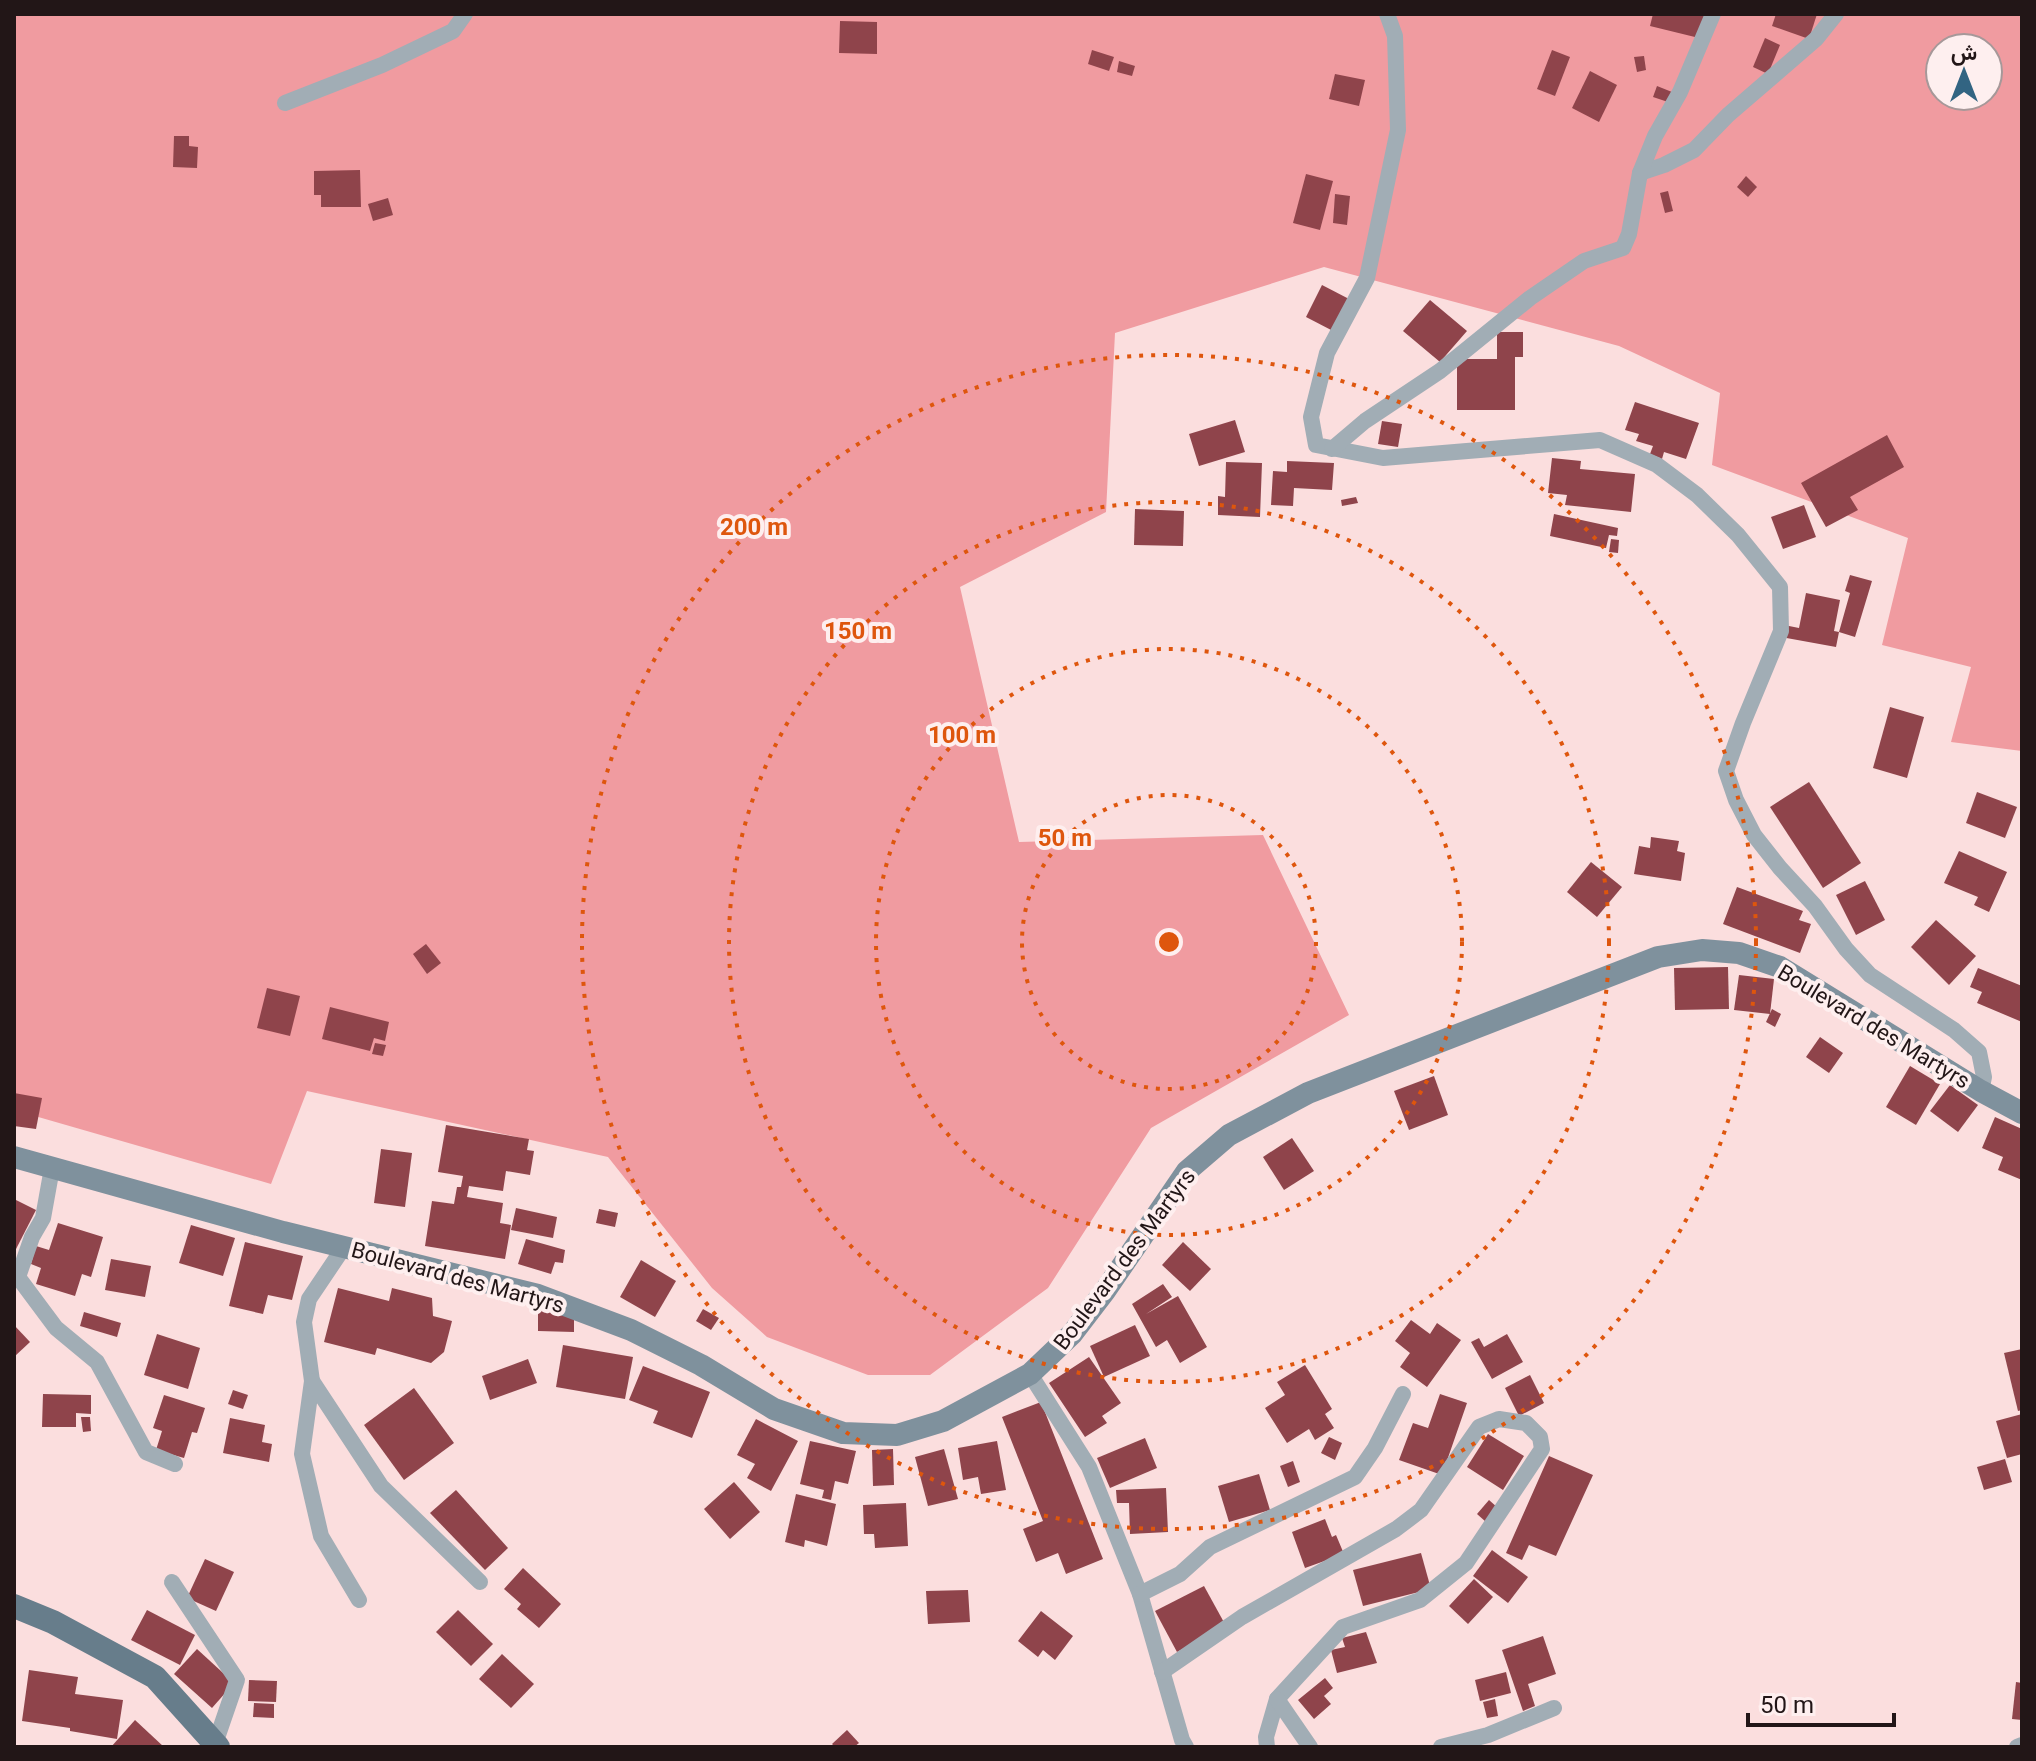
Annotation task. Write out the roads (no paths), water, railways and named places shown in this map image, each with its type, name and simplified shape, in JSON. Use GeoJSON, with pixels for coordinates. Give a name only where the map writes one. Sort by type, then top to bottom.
{"type":"FeatureCollection","features":[{"type":"Feature","properties":{"kind":"main road","name":"Boulevard des Martyrs"},"geometry":{"type":"LineString","coordinates":[[14,1157],[344,1247],[538,1295],[631,1330],[701,1365],[774,1409],[843,1433],[897,1435],[943,1421],[1031,1372],[1072,1334],[1089,1313],[1187,1171],[1229,1135],[1308,1093],[1658,957],[1715,951],[1739,953],[1780,967],[2022,1113]]}},
{"type":"Feature","properties":{"kind":"main road"},"geometry":{"type":"LineString","coordinates":[[14,1606],[53,1622],[155,1677],[217,1744]]}},
{"type":"Feature","properties":{"kind":"street"},"geometry":{"type":"LineString","coordinates":[[285,103],[382,65],[453,31],[465,14]]}},
{"type":"Feature","properties":{"kind":"street"},"geometry":{"type":"LineString","coordinates":[[1387,14],[1395,36],[1398,130],[1367,278],[1327,353],[1311,417],[1316,445],[1383,458],[1600,440],[1657,465],[1697,495],[1738,535],[1780,587],[1781,631],[1726,771],[1736,800],[1754,835],[1870,975],[1954,1030],[1979,1052],[1984,1077],[1981,1091]]}},
{"type":"Feature","properties":{"kind":"street"},"geometry":{"type":"LineString","coordinates":[[1332,449],[1365,421],[1440,371],[1530,298],[1584,261],[1623,248],[1629,234],[1640,173],[1655,136],[1680,92],[1713,14]]}},
{"type":"Feature","properties":{"kind":"street"},"geometry":{"type":"LineString","coordinates":[[1640,173],[1694,150],[1728,115],[1816,39],[1836,14]]}},
{"type":"Feature","properties":{"kind":"street"},"geometry":{"type":"LineString","coordinates":[[52,1168],[43,1218],[32,1237],[18,1277],[56,1328],[97,1362],[146,1452],[175,1464]]}},
{"type":"Feature","properties":{"kind":"street"},"geometry":{"type":"LineString","coordinates":[[344,1247],[309,1299],[304,1322],[312,1381],[302,1454],[321,1536],[359,1600]]}},
{"type":"Feature","properties":{"kind":"street"},"geometry":{"type":"LineString","coordinates":[[1031,1372],[1089,1467],[1140,1594],[1186,1747]]}},
{"type":"Feature","properties":{"kind":"street"},"geometry":{"type":"LineString","coordinates":[[312,1381],[381,1486],[480,1582]]}},
{"type":"Feature","properties":{"kind":"street"},"geometry":{"type":"LineString","coordinates":[[1140,1594],[1180,1574],[1210,1547],[1355,1477],[1375,1448],[1403,1394]]}},
{"type":"Feature","properties":{"kind":"street"},"geometry":{"type":"LineString","coordinates":[[1162,1672],[1242,1617],[1396,1529],[1421,1510],[1479,1427],[1499,1419],[1526,1423],[1540,1437],[1542,1449],[1466,1563],[1420,1600],[1343,1627],[1277,1699],[1266,1737],[1267,1747]]}},
{"type":"Feature","properties":{"kind":"street"},"geometry":{"type":"LineString","coordinates":[[172,1582],[237,1680],[217,1744]]}},
{"type":"Feature","properties":{"kind":"street"},"geometry":{"type":"LineString","coordinates":[[1277,1699],[1310,1747]]}},
{"type":"Feature","properties":{"kind":"street"},"geometry":{"type":"LineString","coordinates":[[1441,1747],[1488,1735],[1554,1708]]}}]}
